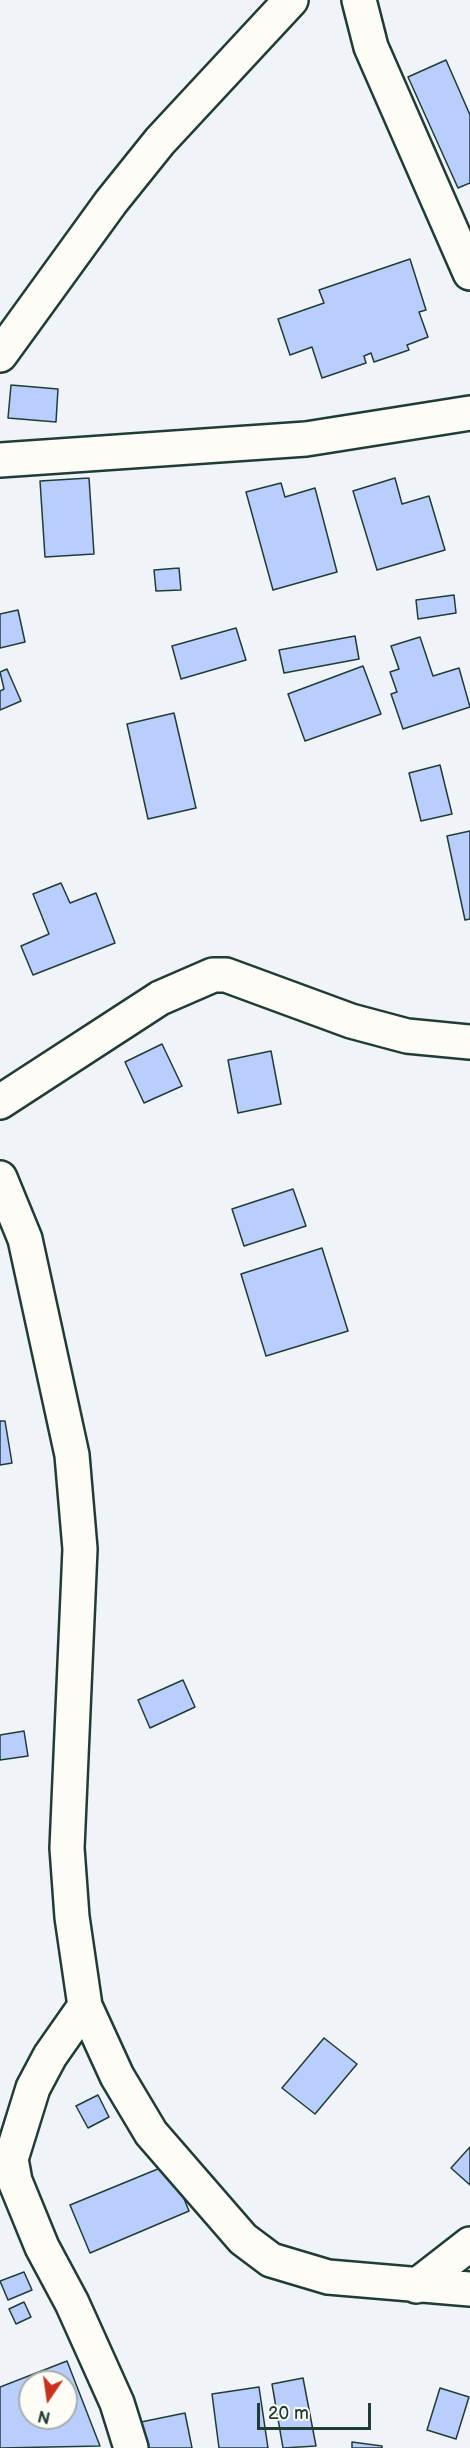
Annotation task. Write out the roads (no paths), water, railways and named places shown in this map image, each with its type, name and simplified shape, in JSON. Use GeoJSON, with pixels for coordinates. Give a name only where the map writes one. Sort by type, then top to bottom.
{"type":"FeatureCollection","features":[{"type":"Feature","properties":{"kind":"street"},"geometry":{"type":"LineString","coordinates":[[0,355],[111,202],[160,141],[291,0]]}},
{"type":"Feature","properties":{"kind":"street"},"geometry":{"type":"LineString","coordinates":[[359,0],[371,47],[470,273]]}},
{"type":"Feature","properties":{"kind":"street"},"geometry":{"type":"LineString","coordinates":[[0,460],[306,439],[470,413]]}},
{"type":"Feature","properties":{"kind":"street"},"geometry":{"type":"LineString","coordinates":[[0,1102],[160,998],[213,975],[226,975],[351,1021],[407,1036],[470,1042]]}},
{"type":"Feature","properties":{"kind":"street"},"geometry":{"type":"LineString","coordinates":[[0,1178],[25,1239],[72,1455],[80,1549],[67,1848],[72,1917],[85,2006],[117,2076],[151,2133],[243,2239],[271,2260],[328,2277],[470,2289]]}},
{"type":"Feature","properties":{"kind":"street"},"geometry":{"type":"LineString","coordinates":[[85,2006],[50,2056],[33,2088],[6,2160],[42,2247],[72,2303],[117,2403],[131,2448]]}},
{"type":"Feature","properties":{"kind":"street"},"geometry":{"type":"LineString","coordinates":[[416,2286],[470,2244]]}}]}
